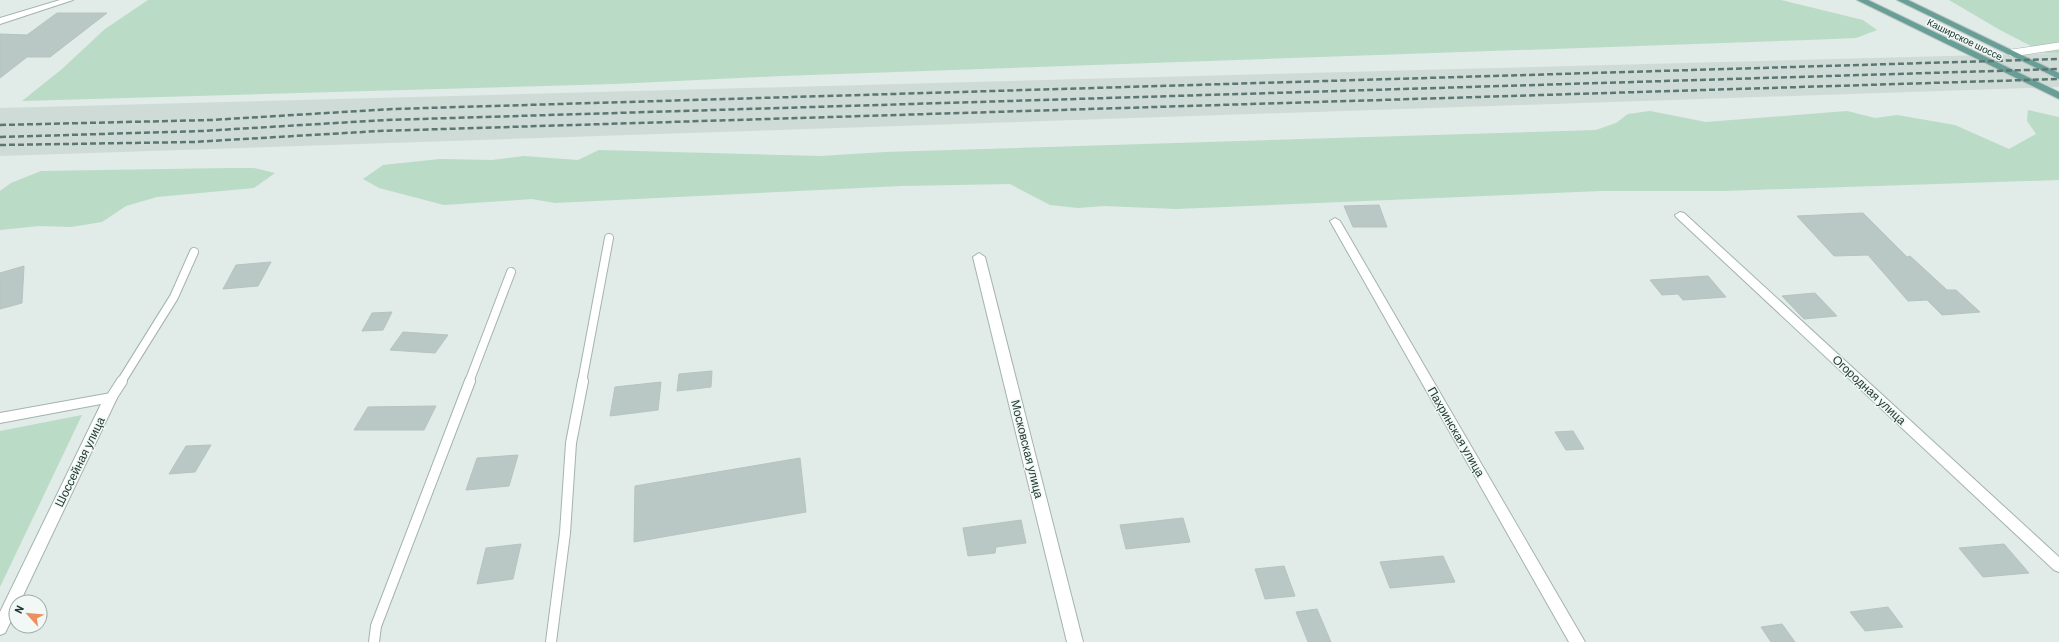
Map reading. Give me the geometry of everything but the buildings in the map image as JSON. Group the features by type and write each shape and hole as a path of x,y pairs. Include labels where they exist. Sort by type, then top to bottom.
{"main road":[{"path":"1854,0 1873,6"},
{"name":"Каширское шоссе","path":"1861,0 2059,96"},
{"name":"Каширское шоссе","path":"1901,0 2059,76"},
{"path":"1921,0 1946,21"}],"street":[{"path":"0,21 69,0"},
{"name":"Огородная улица","path":"1680,215 2059,566"},
{"name":"Пахринская улица","path":"1335,221 1577,642"},
{"name":"Московская улица","path":"979,257 1075,642"},
{"name":"Шоссейная улица","path":"0,418 111,398"},
{"name":"Шоссейная улица","path":"0,628 111,398"}],"lane":[{"path":"2012,53 2059,46"},
{"path":"551,642 564,533 571,443 610,238"},
{"path":"111,398 174,297 194,252"},
{"path":"374,642 376,626 511,272"}],"shaded area":[{"path":"2059,53 2059,87 0,156 0,108"}],"green space":[{"path":"148,0 1781,0 1863,20 1877,30 1856,38 1807,40 781,76 615,84 22,101 62,69 105,29"},
{"path":"1949,0 2059,0 2059,53 2045,53 2000,30"},
{"path":"2028,110 2059,117 2059,180 1722,191 1601,191 1176,209 1104,206 1078,208 1050,205 1010,184 901,186 555,203 532,199 444,205 379,188 363,179 383,165 440,159 492,160 524,156 578,160 599,150 820,156 885,152 1596,130 1616,123 1628,114 1650,111 1706,122 1847,111 1875,118 1897,115 1955,125 2009,149 2036,134 2027,121"},
{"path":"254,168 275,173 254,188 157,197 126,206 102,222 71,227 39,226 0,230 0,191 11,183 41,171"},
{"path":"82,415 0,587 0,431"}],"railway":[{"path":"0,125 211,120 393,109 2059,59"},
{"path":"0,137 202,131 386,120 2059,69"},
{"path":"0,145 193,142 379,131 2059,79"}]}
